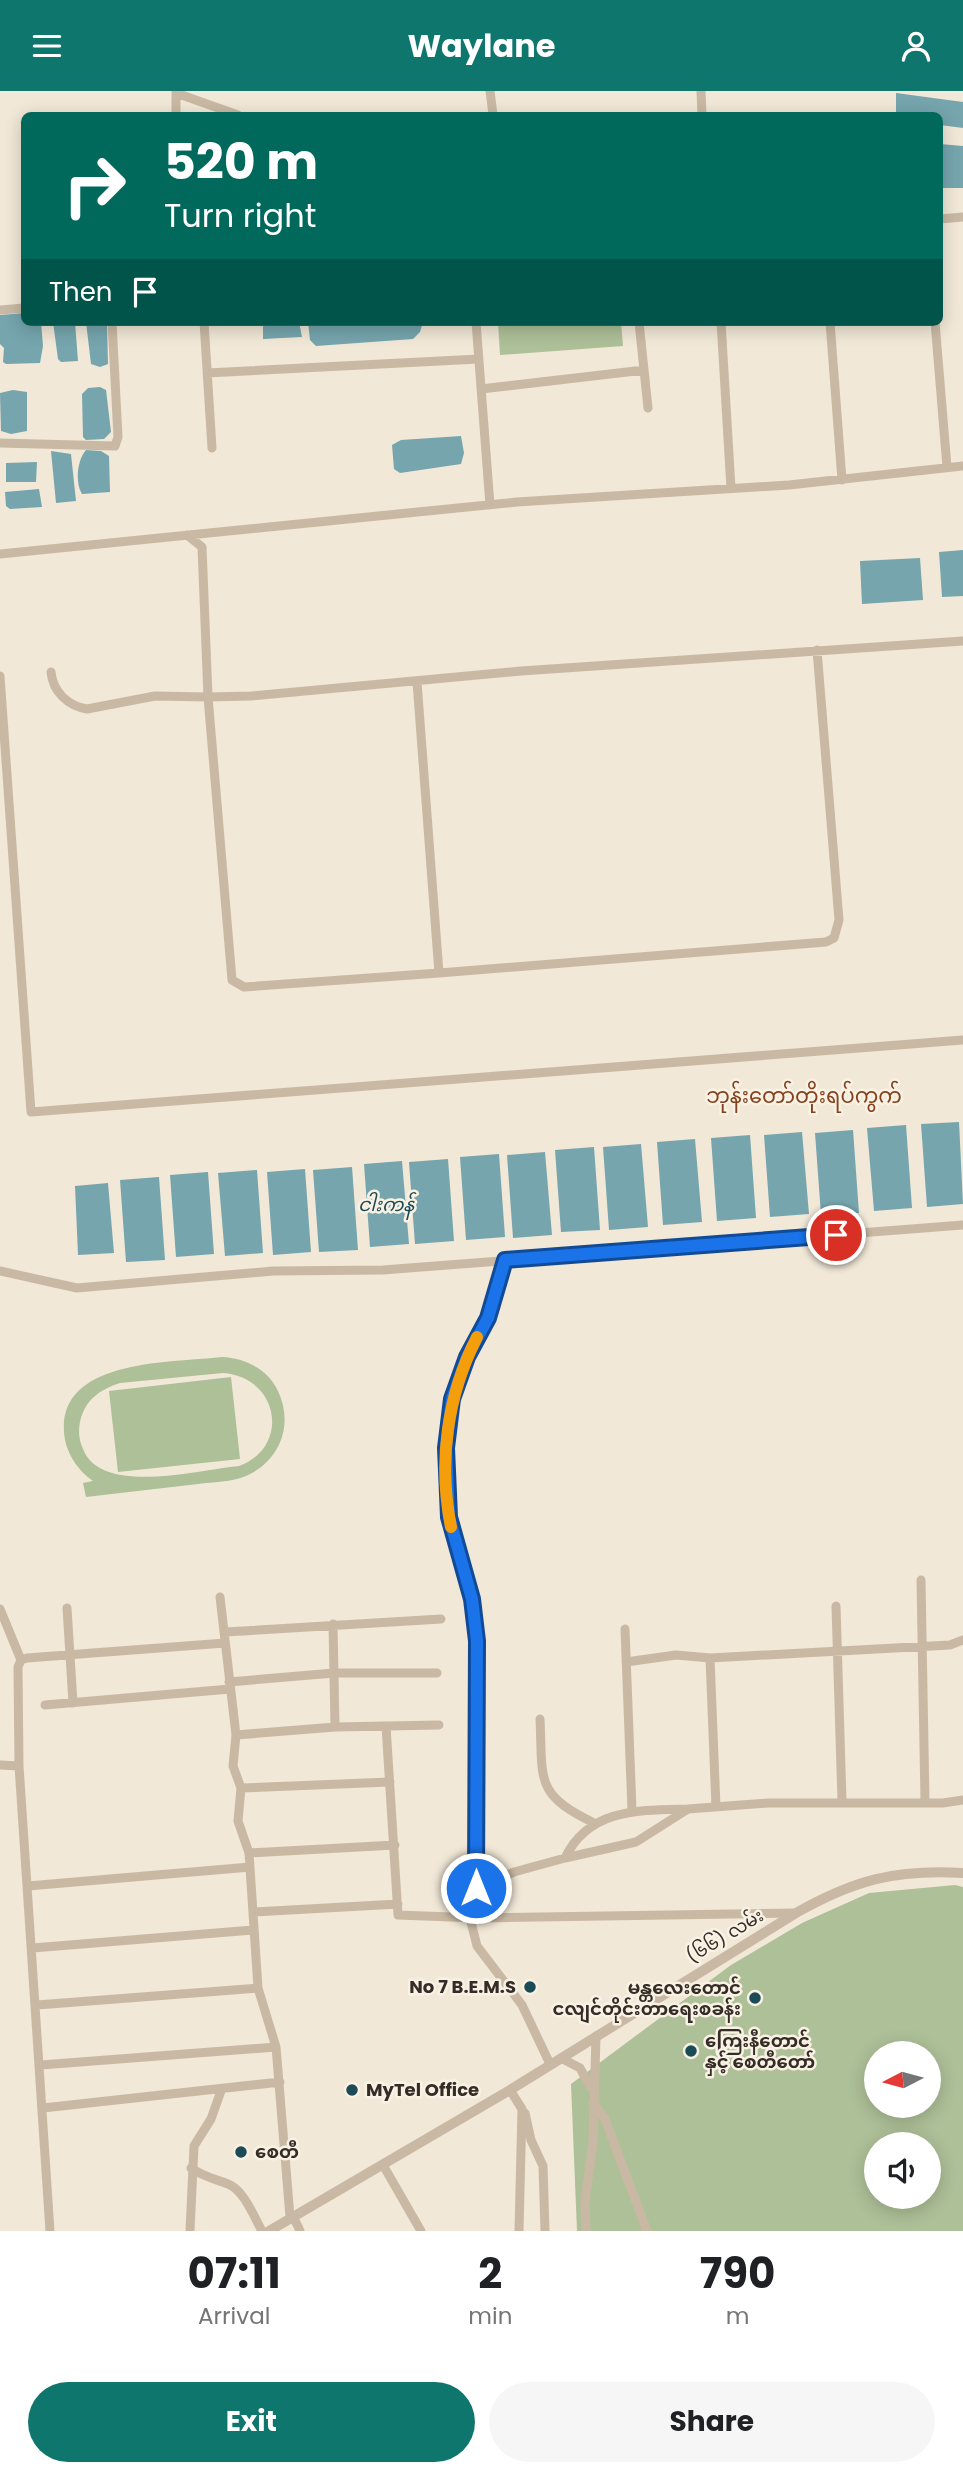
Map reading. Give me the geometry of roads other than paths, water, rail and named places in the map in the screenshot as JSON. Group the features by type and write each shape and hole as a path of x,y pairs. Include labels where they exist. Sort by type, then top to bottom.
{"street":[{"path":"490,91 493,112"},
{"path":"701,91 702,112"},
{"path":"176,112 176,92 230,112"},
{"path":"943,219 963,217"},
{"path":"0,310 21,308"},
{"path":"0,443 115,446 118,437 113,326"},
{"path":"204,326 212,449"},
{"path":"476,326 490,505"},
{"path":"639,326 648,408"},
{"path":"721,326 731,488"},
{"path":"830,326 842,480"},
{"path":"935,326 947,467"},
{"path":"207,373 479,359"},
{"path":"481,389 644,370"},
{"path":"0,554 490,505 842,480 963,466"},
{"path":"187,535 202,547 208,697 232,980 244,987 826,942 834,938 839,921 817,650"},
{"path":"51,672 54,687 60,695 76,707 87,709 155,696 208,697 963,641"},
{"path":"0,676 31,1112 963,1040"},
{"path":"417,682 439,973"},
{"path":"0,1271 77,1288 273,1271 383,1270 963,1225"},
{"path":"505,1260 488,1318 467,1357 452,1399 446,1448 449,1517 472,1599 476,1630 476,1888 473,1918 477,1946 522,2005 556,2061 580,2068 592,2090"},
{"path":"921,1580 919,1608 923,1647 925,1801"},
{"path":"220,1597 236,1735 233,1766 241,1788 238,1821 249,1853 258,1988 276,2047 292,2216 300,2231"},
{"path":"836,1606 842,1801"},
{"path":"67,1608 73,1703"},
{"path":"0,1609 21,1660 17,1672 19,1766 50,2231"},
{"path":"225,1632 442,1619"},
{"path":"333,1624 335,1727"},
{"path":"625,1629 632,1810"},
{"path":"626,1663 660,1656 710,1658 838,1653 923,1647 963,1640"},
{"path":"21,1660 225,1643"},
{"path":"710,1658 716,1807"},
{"path":"45,1705 334,1673 437,1673"},
{"path":"540,1719 542,1778 552,1798 594,1823"},
{"path":"236,1735 335,1727 439,1725"},
{"path":"386,1726 398,1915 473,1918 796,1913"},
{"path":"0,1765 19,1766"},
{"path":"241,1788 390,1782"},
{"path":"565,1858 572,1843 594,1823 632,1810 842,1801 943,1803 963,1800"},
{"path":"476,1888 514,1872 636,1842 688,1809"},
{"path":"249,1853 395,1845"},
{"path":"28,1886 250,1867"},
{"name":"(၆၆) လမ်း","path":"269,2231 510,2090 796,1913 838,1890 885,1876 925,1871 963,1873"},
{"path":"253,1912 398,1903"},
{"path":"33,1948 253,1930"},
{"path":"37,2005 258,1988"},
{"path":"586,2231 585,2201 593,2142 592,2090 596,2036"},
{"path":"41,2065 276,2047"},
{"path":"43,2108 221,2091 280,2082"},
{"path":"510,2090 522,2109 543,2166 545,2231"},
{"path":"190,2231 194,2146 211,2119 221,2091"},
{"path":"593,2103 605,2119 647,2231"},
{"path":"519,2231 522,2109"},
{"path":"383,2165 421,2231"},
{"path":"191,2168 209,2180 232,2186 249,2207 262,2231"}],"water":[{"path":"896,93 963,102 963,128 943,125 943,112 896,112"},
{"path":"943,144 963,146 963,188 943,188"},
{"path":"21,313 21,326 41,326 43,346 40,363 3,362 0,315"},
{"path":"54,326 75,326 78,361 61,362 58,359"},
{"path":"86,326 107,326 108,364 100,367 91,364"},
{"path":"263,326 300,326 302,337 263,339"},
{"path":"308,326 422,326 413,339 316,346 310,340"},
{"path":"100,387 106,390 111,432 104,439 86,440 83,437 82,394 88,388"},
{"path":"13,390 27,392 27,431 11,434 1,431 0,393"},
{"path":"461,436 464,453 461,464 400,473 394,469 392,445 401,440"},
{"path":"86,450 101,451 109,456 110,492 82,494 78,484 78,472"},
{"path":"51,451 71,454 76,501 56,503"},
{"path":"37,462 36,482 6,482 6,463"},
{"path":"39,489 42,507 10,509 6,506 5,492"},
{"path":"963,550 963,596 942,597 939,552"},
{"path":"920,558 923,600 862,604 860,561"},
{"path":"959,1122 963,1204 927,1207 921,1124"},
{"path":"906,1125 912,1208 874,1211 867,1128"},
{"path":"853,1130 859,1213 821,1215 815,1133"},
{"path":"802,1132 809,1214 770,1217 764,1135"},
{"path":"750,1135 756,1218 717,1221 711,1138"},
{"path":"695,1139 702,1222 663,1225 657,1142"},
{"path":"641,1144 648,1227 609,1230 603,1147"},
{"path":"594,1147 600,1230 561,1232 555,1150"},
{"path":"545,1152 552,1235 513,1238 507,1155"},
{"name":"ငါးကန်","path":"499,1154 505,1237 466,1240 460,1157"},
{"name":"ငါးကန်","path":"448,1159 454,1241 415,1244 409,1162"},
{"name":"ငါးကန်","path":"402,1161 409,1244 370,1247 364,1164"},
{"name":"ငါးကန်","path":"352,1167 358,1250 319,1252 313,1170"},
{"name":"ငါးကန်","path":"305,1169 311,1252 273,1255 267,1172"},
{"path":"257,1170 263,1253 225,1256 218,1173"},
{"path":"208,1172 214,1254 176,1257 170,1175"},
{"path":"159,1177 165,1260 126,1262 120,1180"},
{"path":"108,1183 114,1253 78,1255 75,1186"}],"place":[{"name":"No 7 B.E.M.S","path":"530,1987"},
{"name":"မန္တလေးတောင် ငလျင်တိုင်းတာရေးစခန်း","path":"755,1998"},
{"name":"ကြေးနီတောင် နှင့် စေတီတော်","path":"691,2051"},
{"name":"MyTel Office","path":"352,2090"},
{"name":"စေတီ","path":"241,2152"}],"district":[{"name":"ဘုန်းတော်တိုးရပ်ကွက်","path":"804,1096"}]}
